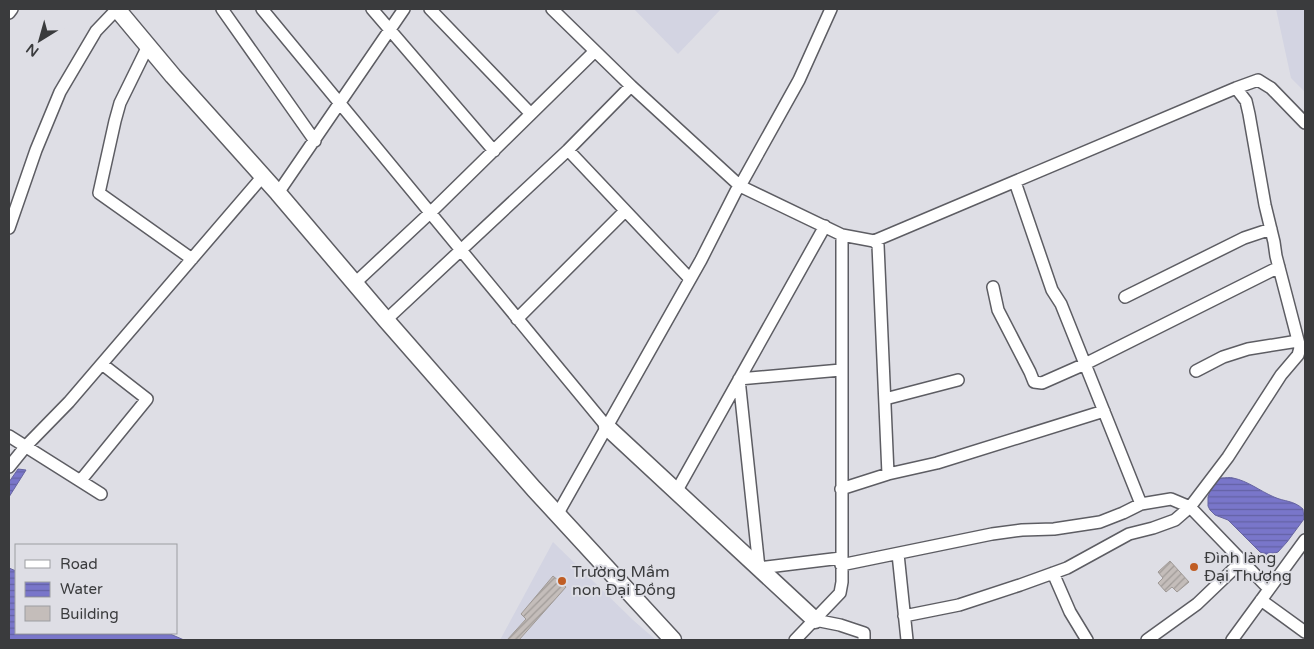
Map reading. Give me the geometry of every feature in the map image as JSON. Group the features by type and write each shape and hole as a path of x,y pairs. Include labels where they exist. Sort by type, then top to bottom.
{"main road":[{"path":"117,9 173,76 278,193 386,320 557,515 673,640"},
{"path":"607,427 815,620"}],"street":[{"path":"9,13 12,9"},
{"path":"9,228 36,150 60,92 96,31 117,9"},
{"path":"222,9 315,141"},
{"path":"262,9 607,427"},
{"path":"372,9 494,151"},
{"path":"278,193 404,9"},
{"path":"430,9 531,114"},
{"path":"552,9 631,86 740,186 842,235 874,241 1258,80 1271,88 1305,123"},
{"path":"557,515 799,80 831,9"},
{"path":"148,46 120,103 99,193 192,259"},
{"path":"355,283 430,213 595,51"},
{"path":"386,320 568,150 631,86"},
{"path":"904,616 959,605 1020,585 1067,568 1129,534 1175,520 1190,507 1228,457 1281,375 1302,356 1265,205 1248,107 1246,101 1236,88"},
{"path":"568,150 690,279"},
{"path":"11,464 69,402 263,176"},
{"path":"1015,182 1052,290 1061,304 1141,504"},
{"path":"517,318 625,211"},
{"path":"676,492 825,226"},
{"path":"1125,297 1244,238 1271,229"},
{"path":"795,640 840,593 842,582 842,235"},
{"path":"874,241 878,245 888,474"},
{"path":"993,287 998,310 1034,382 1042,383 1085,364 1279,267"},
{"path":"1196,371 1223,357 1248,349 1298,341"},
{"path":"81,480 147,399 102,364"},
{"path":"739,380 842,370"},
{"path":"739,380 759,568 841,562 898,554 992,534 1022,530 1054,529 1100,522 1141,504 1171,499 1190,507 1269,590"},
{"path":"885,399 958,380"},
{"path":"841,490 888,474 937,463 1104,411"},
{"path":"9,436 101,494"},
{"path":"1232,640 1305,540"},
{"path":"898,554 907,640"},
{"path":"1147,640 1196,604 1242,561"},
{"path":"1053,573 1070,612 1087,640"},
{"path":"1262,600 1305,632"},
{"path":"815,620 840,625 864,633 864,640"}],"shaded area":[{"path":"634,9 721,9 678,54"},
{"path":"1276,9 1305,9 1305,92 1291,78"},
{"name":"Trường Mầm non Đại Đồng","path":"553,542 633,620 656,640 500,640"}],"water":[{"path":"18,469 26,470 9,497 9,482"},
{"path":"1221,478 1244,481 1274,497 1296,504 1303,509 1304,519 1278,552 1269,555 1260,552 1228,520 1215,515 1210,510 1208,497 1212,486"},
{"path":"9,568 15,571 15,634 170,634 184,640 9,640"}],"building":[{"path":"1170,561 1189,582 1177,592 1172,587 1166,592 1158,583 1163,578 1158,572"},
{"path":"553,576 566,587 519,640 507,640 526,619 521,614"}],"place":[{"name":"Đình làng Đại Thượng","path":"1194,567"},
{"name":"Trường Mầm non Đại Đồng","path":"562,581"}]}
